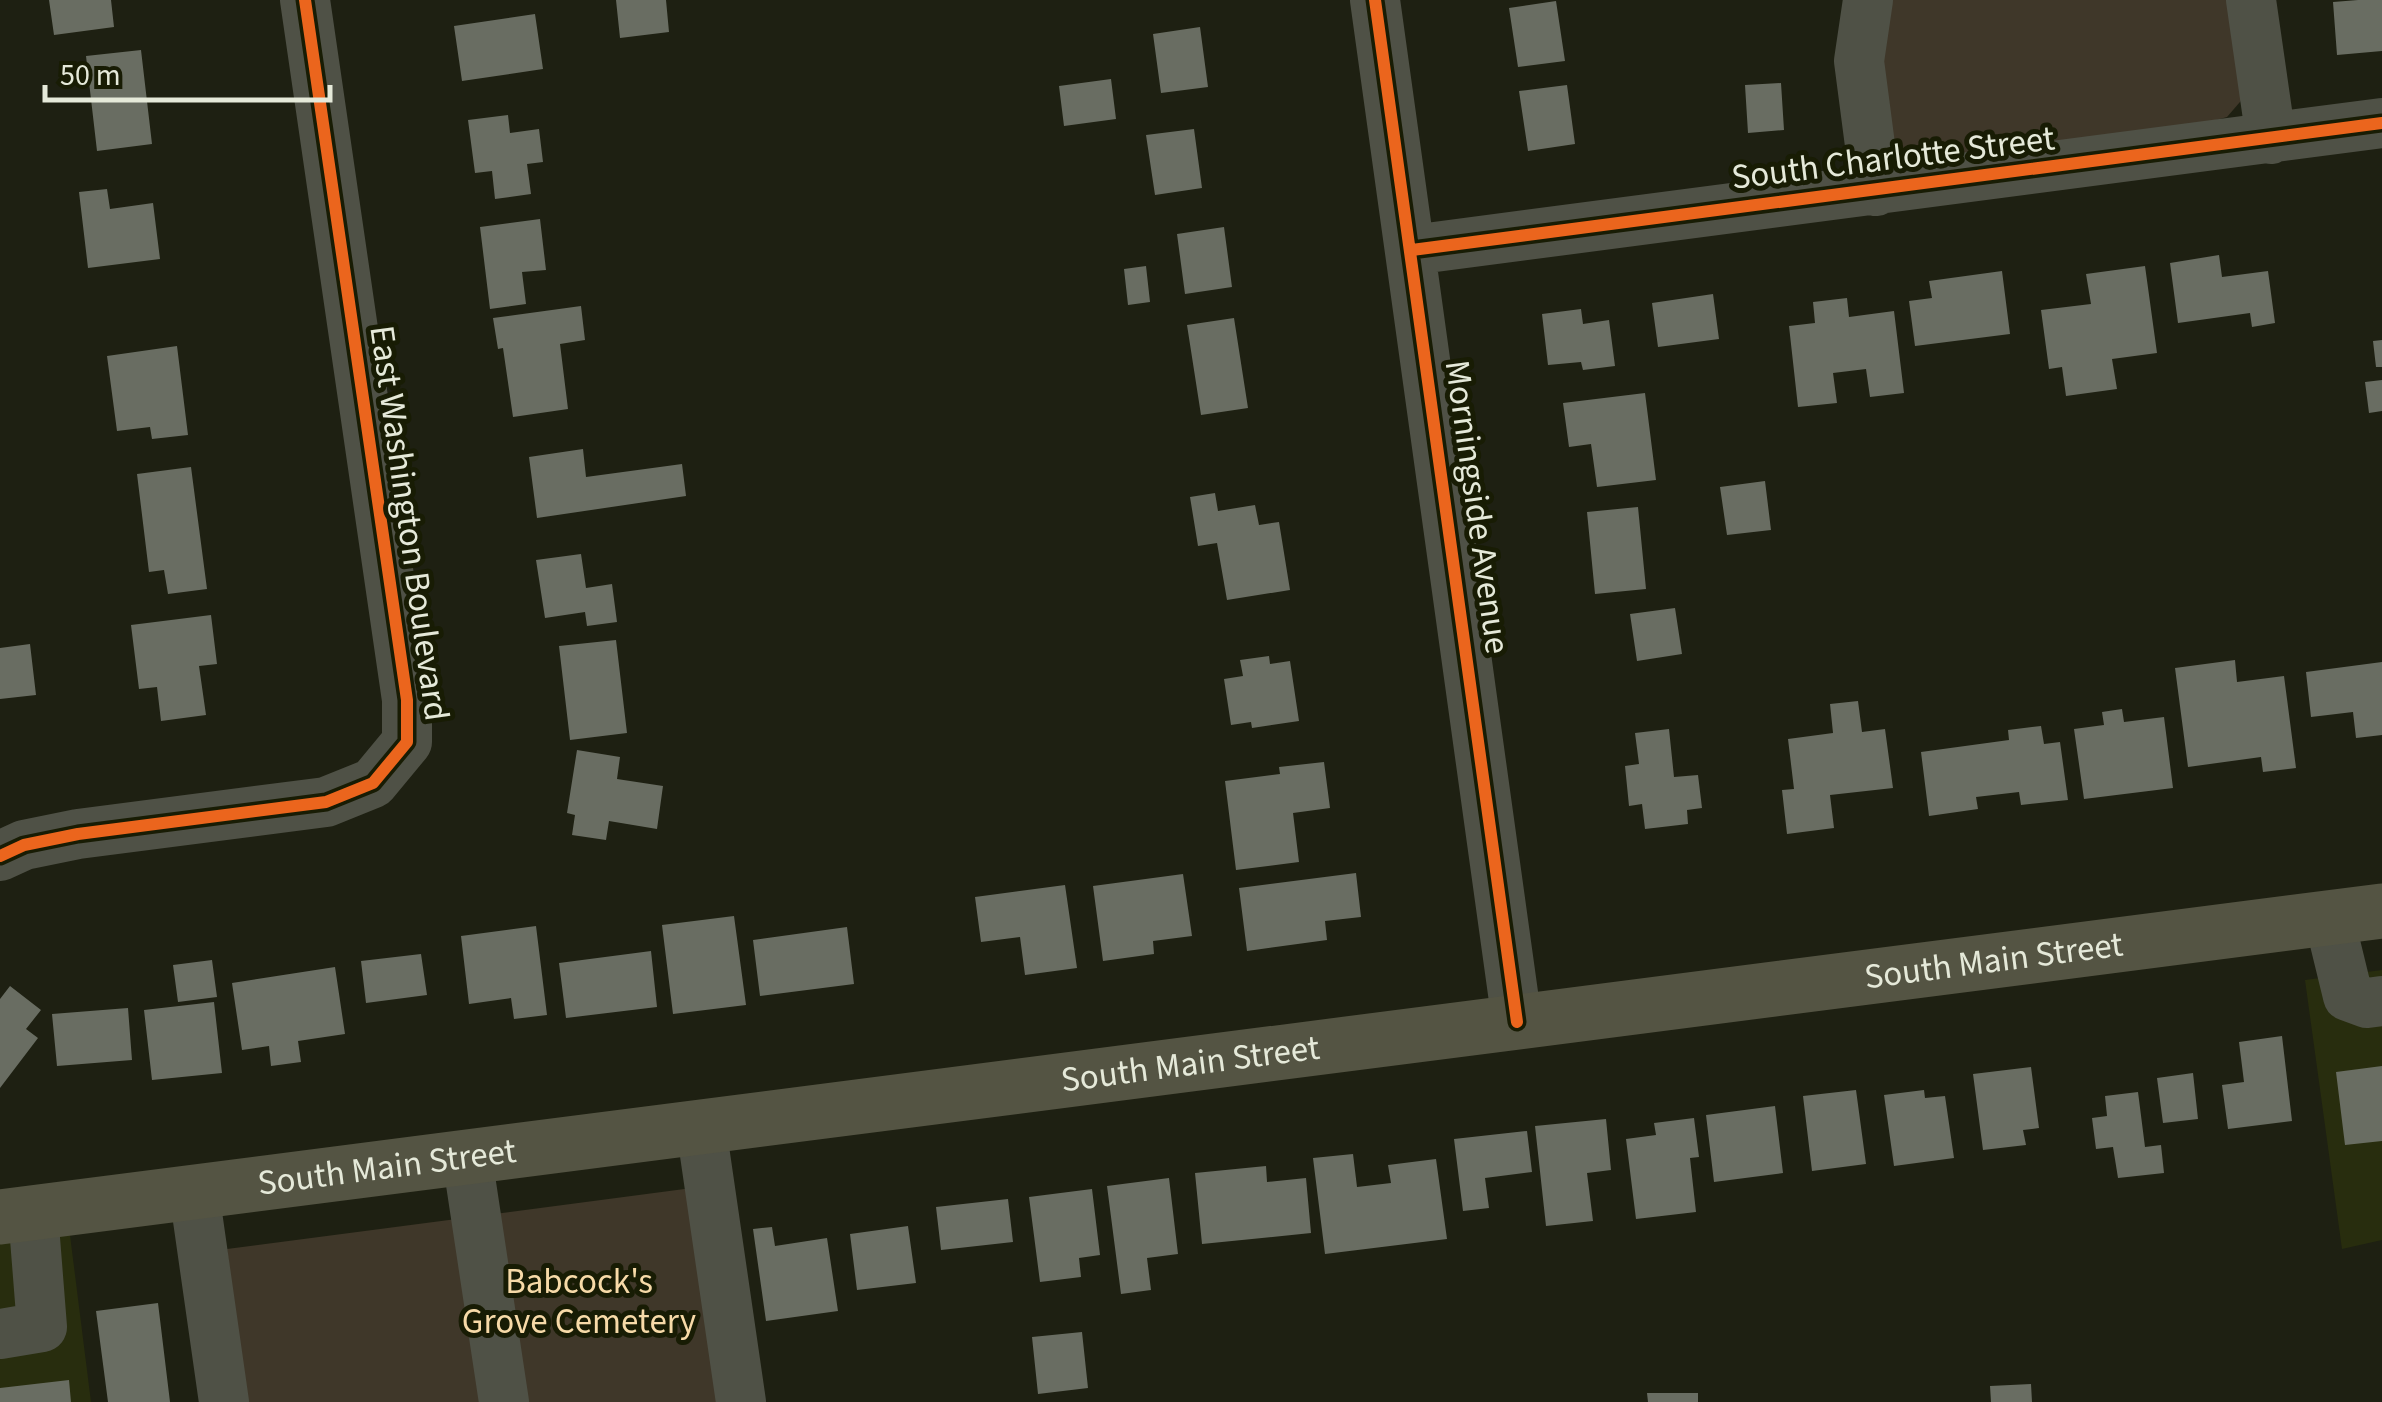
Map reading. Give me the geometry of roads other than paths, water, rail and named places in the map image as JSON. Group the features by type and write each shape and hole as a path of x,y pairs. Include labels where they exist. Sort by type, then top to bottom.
{"main road":[{"name":"South Main Street","path":"17,1215 2356,915"}],"street":[{"name":"East Washington Boulevard","path":"0,856 24,845 78,834 326,802 373,782 407,742 407,700 305,0"},
{"name":"Morningside Avenue","path":"1376,0 1517,1022"},
{"path":"1868,0 1859,61 1876,191"},
{"path":"2251,0 2271,139"},
{"name":"South Charlotte Street","path":"1412,250 2382,123"},
{"path":"2356,915 2348,996 2367,1003 2382,1001"},
{"path":"700,1127 741,1402"},
{"path":"468,1157 504,1402"},
{"path":"194,1192 224,1402"},
{"path":"0,1334 42,1327 17,1215"}],"park label":[{"name":"Babcock's Grove Cemetery","path":"579,1302"}]}
